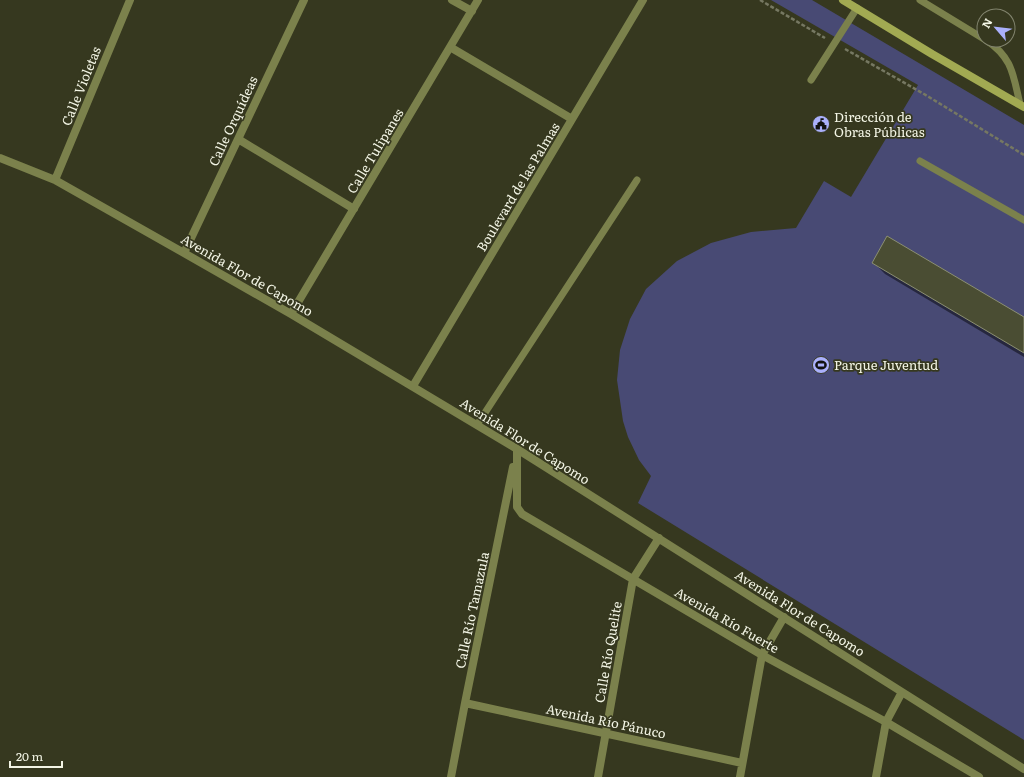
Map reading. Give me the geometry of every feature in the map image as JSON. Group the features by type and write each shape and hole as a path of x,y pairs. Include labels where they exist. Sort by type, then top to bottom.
{"main road":[{"path":"843,0 1022,106"}],"street":[{"name":"Calle Violetas","path":"55,180 130,0"},
{"name":"Calle Orquídeas","path":"184,253 304,0"},
{"path":"452,0 472,11"},
{"name":"Calle Tulipanes","path":"291,314 478,0"},
{"name":"Boulevard de las Palmas","path":"413,386 643,0"},
{"path":"450,47 572,120"},
{"path":"238,139 354,209"},
{"name":"Avenida Flor de Capomo","path":"0,158 55,180 291,314 477,424 1024,769"},
{"name":"Avenida Río Fuerte","path":"517,448 517,506 522,514 762,655 886,722 979,777"},
{"name":"Calle Río Tamazula","path":"451,777 517,448"},
{"name":"Calle Río Quelite","path":"598,777 633,579 659,538"},
{"path":"740,777 762,655 784,617"},
{"path":"876,777 886,722 902,692"},
{"name":"Avenida Río Pánuco","path":"465,703 742,763"}],"lane":[{"path":"920,0 976,34"},
{"path":"811,80 857,8"},
{"path":"996,48 1006,57 1010,65 1022,106"},
{"path":"920,161 1024,220"},
{"path":"477,424 637,180"}],"path":[{"path":"760,0 924,94 1024,156"}],"shaded area":[{"name":"Parque Juventud","path":"771,0 812,0 1024,125 1024,740 638,503 651,476 639,460 628,437 623,421 617,380 620,350 630,319 646,289 677,261 711,243 751,232 796,228 824,181 851,197 918,85"}],"building":[{"path":"887,236 1024,317 1024,353 872,263"}],"place":[{"name":"Dirección de Obras Públicas","path":"821,124"},
{"name":"Parque Juventud","path":"821,365"}]}
